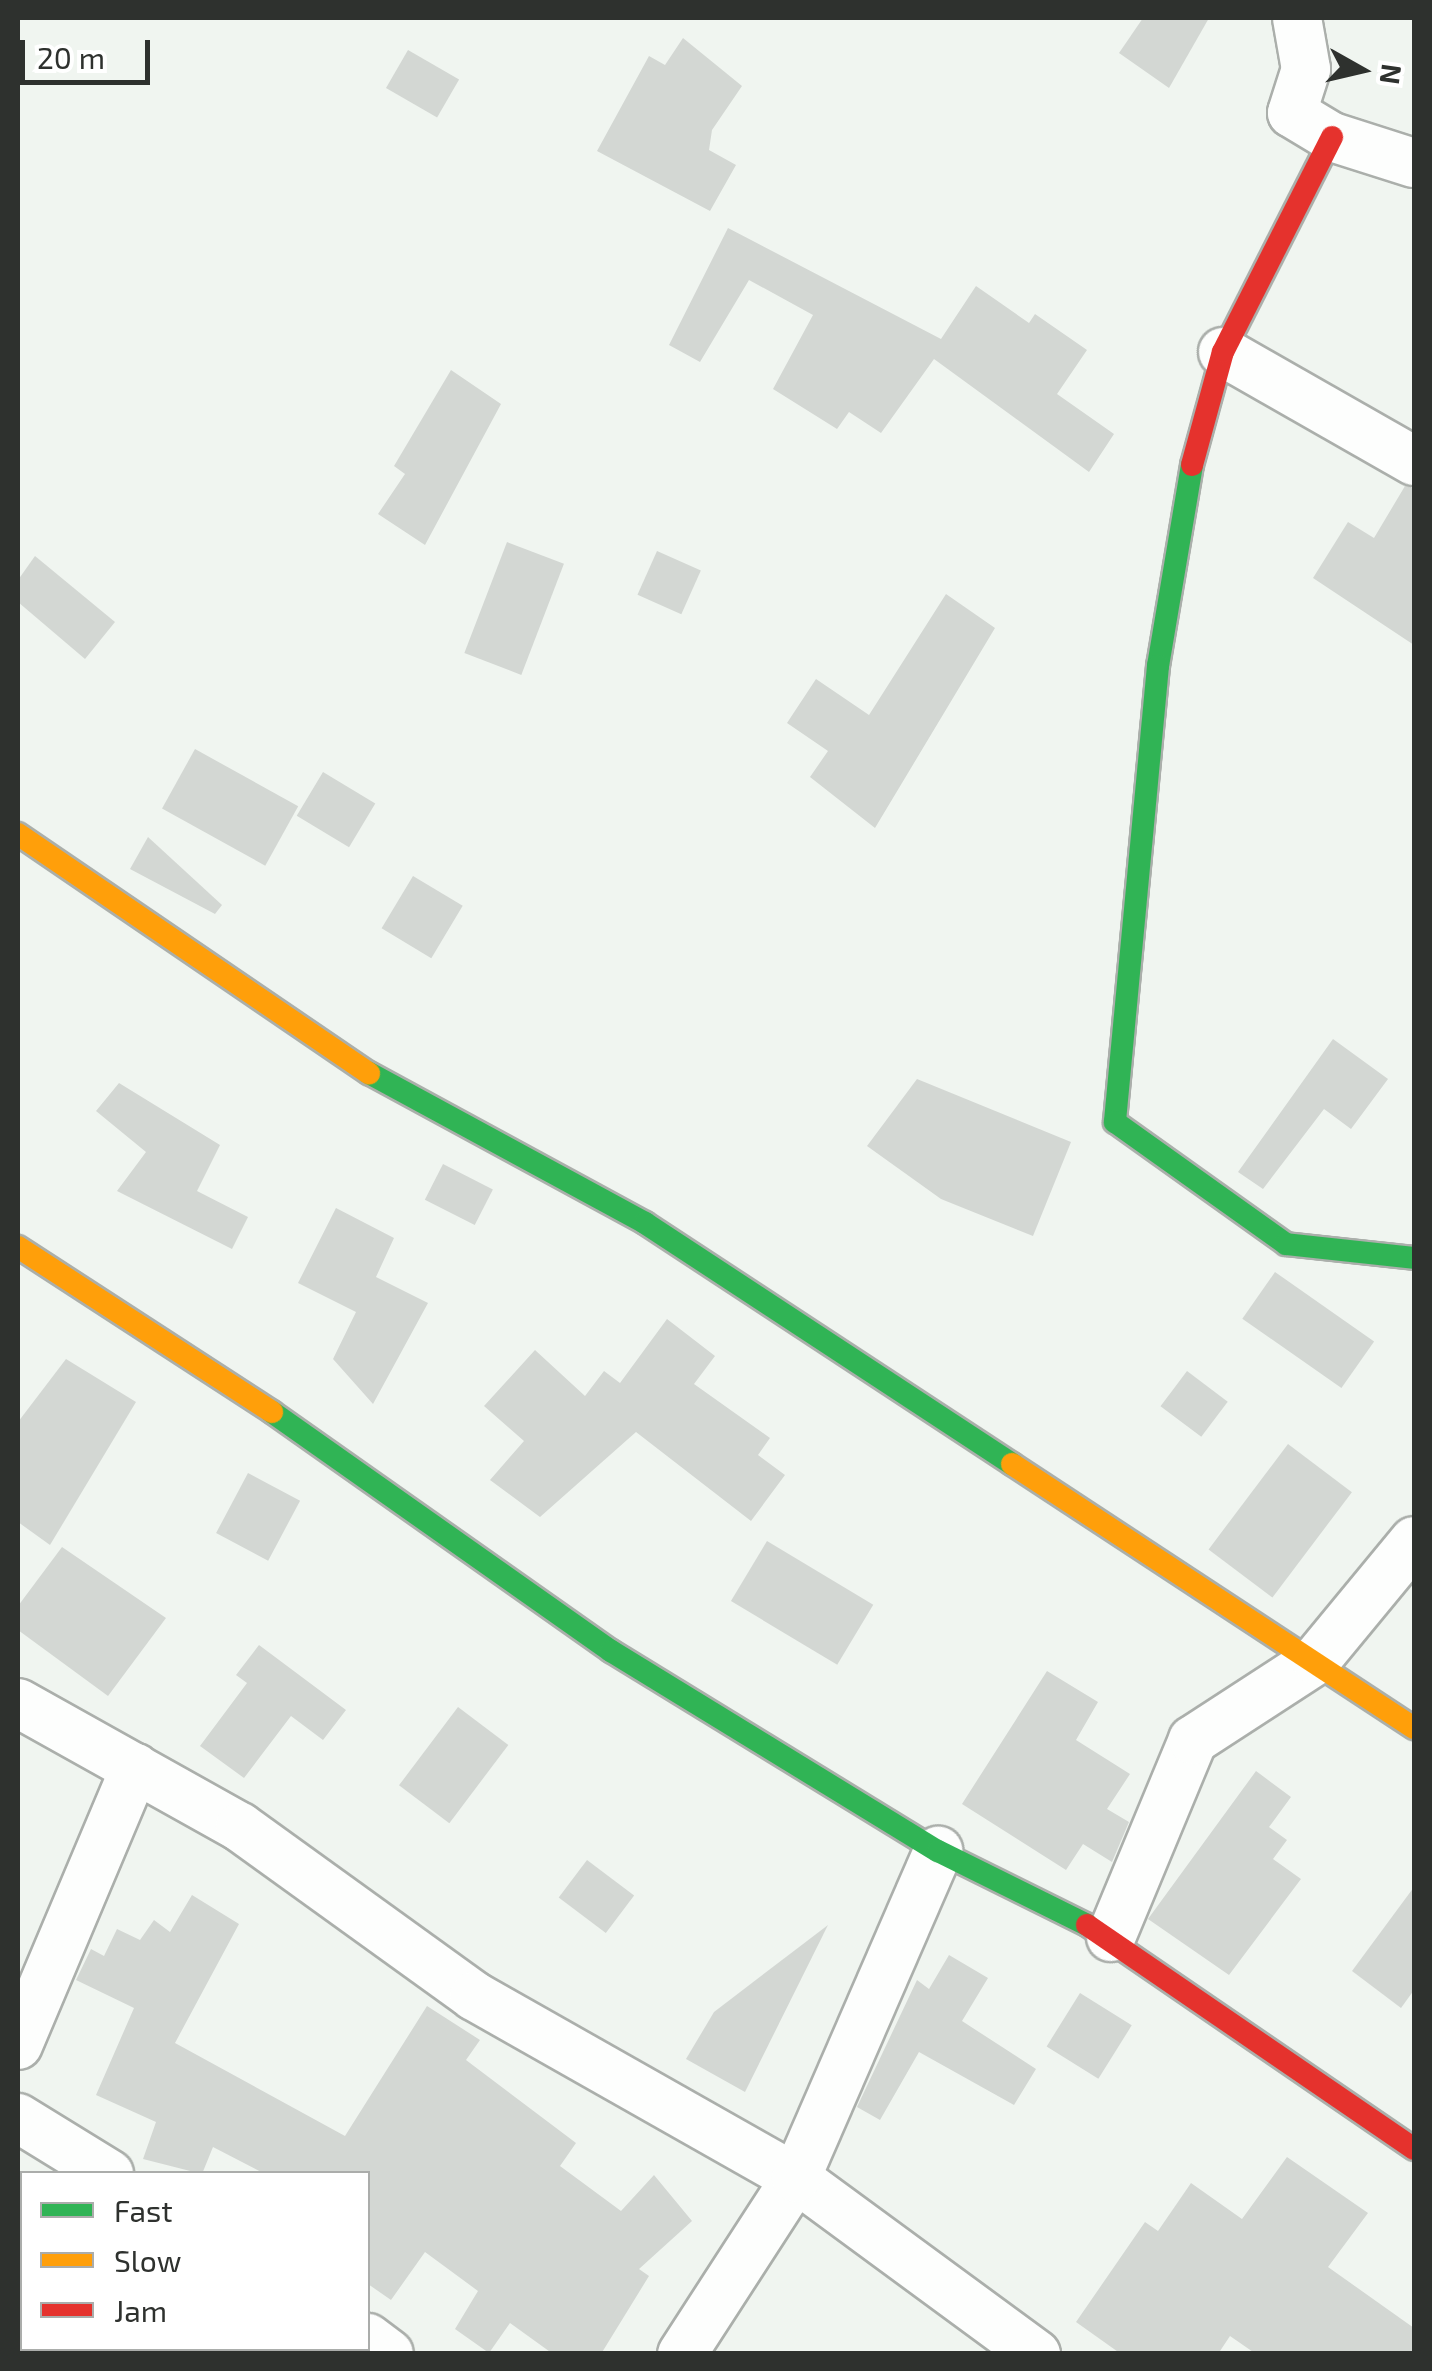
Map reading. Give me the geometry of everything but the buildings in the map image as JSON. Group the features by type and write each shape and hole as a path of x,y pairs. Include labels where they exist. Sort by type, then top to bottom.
{"street":[{"path":"1297,18 1306,69 1292,113 1332,138 1414,163"},
{"path":"1332,138 1224,352 1199,422 1158,666 1115,1122 1286,1244 1414,1258"},
{"path":"1224,352 1414,460"},
{"path":"18,834 369,1074 645,1223 1316,1660 1414,1728"},
{"path":"18,1247 373,1477 612,1651 938,1850 1111,1937 1414,2148"},
{"path":"1111,1937 1193,1740 1316,1660 1414,1542"},
{"path":"18,1703 240,1826 474,1996 796,2178 1036,2354"},
{"path":"18,2045 135,1768"},
{"path":"682,2354 796,2178 938,1850"},
{"path":"18,2118 105,2171"}],"traffic: fast":[{"path":"1192,465 1158,666 1115,1122 1286,1244 1414,1258"},
{"path":"369,1073 645,1223 1012,1464"},
{"path":"272,1412 611,1651 938,1851 1087,1925"}],"traffic: slow":[{"path":"18,834 369,1073"},
{"path":"18,1247 272,1412"},
{"path":"1012,1464 1414,1728"}],"traffic: jam":[{"path":"1192,465 1223,352 1332,137"},
{"path":"1087,1925 1414,2149"}]}
